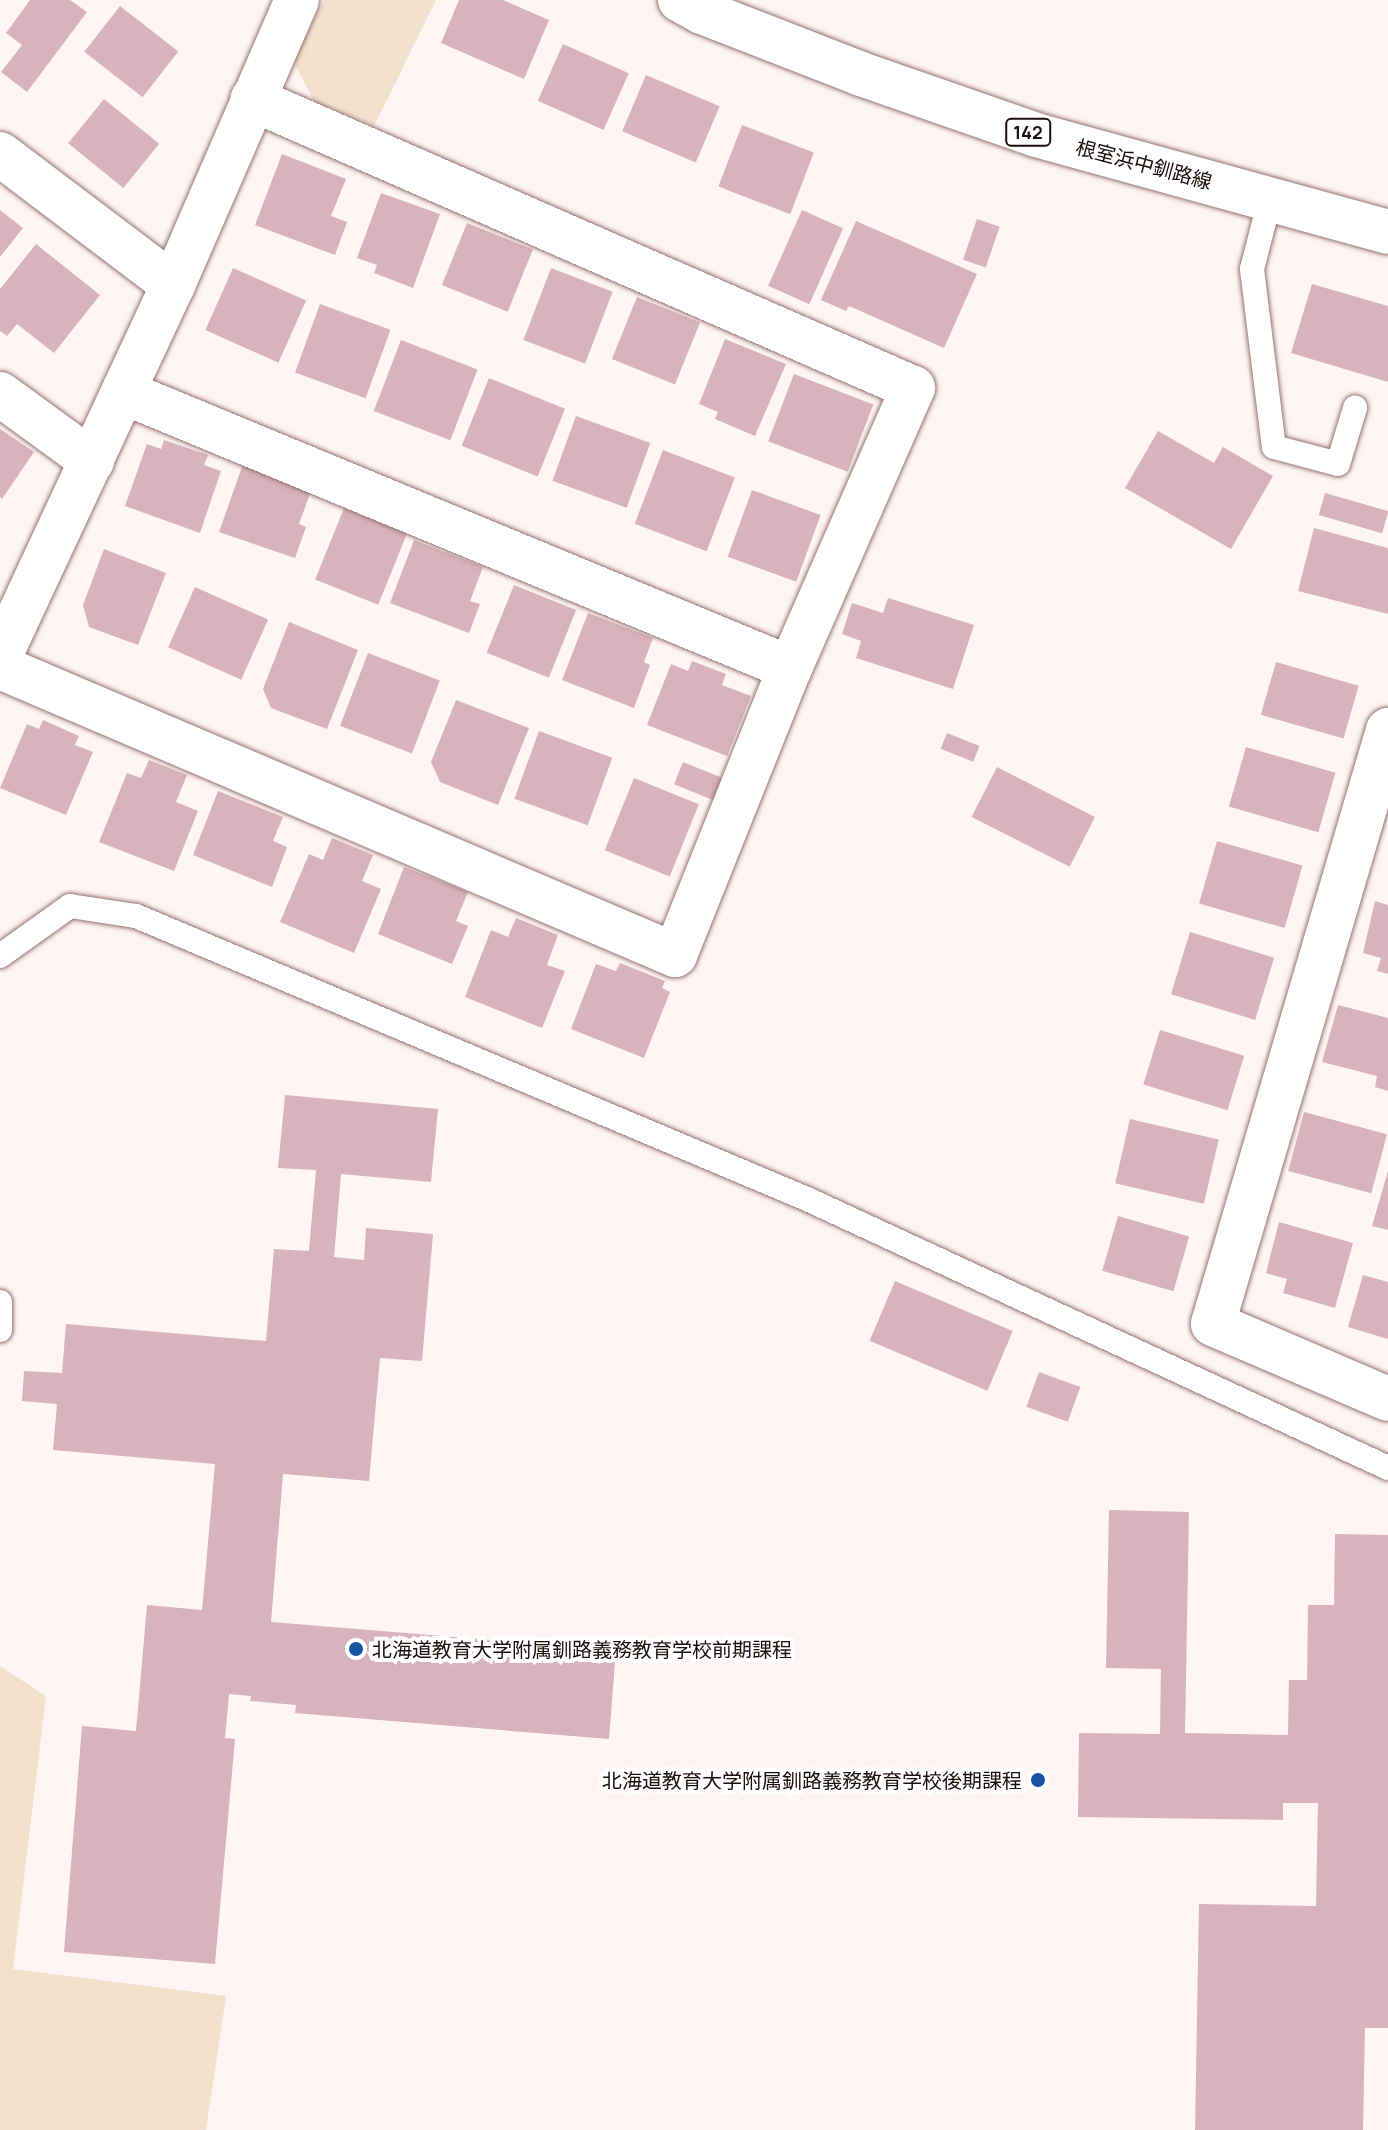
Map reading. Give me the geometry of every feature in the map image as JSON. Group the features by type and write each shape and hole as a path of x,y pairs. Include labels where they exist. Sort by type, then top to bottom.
{"street":[{"path":"0,656 173,285 297,0"},
{"name":"根室浜中釧路線","path":"696,4 1036,135 1388,232"},
{"path":"0,667 675,955 790,668 913,388 252,99"},
{"path":"0,154 173,285"},
{"path":"123,392 790,668"},
{"path":"0,394 92,461"},
{"path":"1388,730 1213,1324 1388,1399"}],"lane":[{"path":"1270,199 1252,269 1274,447 1338,464 1355,408"},
{"path":"0,956 70,906 136,916 807,1199 1388,1468"},
{"path":"0,1302 0,1330"}],"shaded area":[{"path":"324,0 436,0 374,126 314,101 293,60"},
{"path":"0,1666 46,1696 13,1969 226,1996 206,2130 0,2130"}],"building":[{"path":"30,0 70,0 87,12 27,92 1,72 22,45 6,33"},
{"path":"459,0 503,0 549,20 524,79 441,43"},
{"path":"120,6 178,52 143,97 84,52"},
{"path":"563,44 629,73 604,130 538,101"},
{"path":"646,75 720,106 696,162 622,131"},
{"path":"104,99 159,144 123,188 68,143"},
{"path":"742,125 814,153 790,214 718,187"},
{"path":"282,154 346,179 331,216 347,222 335,255 255,225"},
{"path":"381,193 440,214 413,288 374,273 377,265 357,258"},
{"path":"0,210 23,228 0,257"},
{"path":"802,210 843,228 809,304 768,286"},
{"path":"977,219 1000,227 986,267 963,260"},
{"path":"856,221 977,274 944,348 849,306 846,311 821,300"},
{"path":"467,223 533,250 508,312 442,285"},
{"path":"36,244 100,295 54,353 17,324 7,336 0,331 0,289"},
{"path":"233,268 306,301 278,363 205,330"},
{"path":"551,268 613,292 585,364 523,340"},
{"path":"1312,284 1388,306 1388,382 1291,353"},
{"path":"637,297 700,322 675,385 612,359"},
{"path":"320,304 390,330 366,398 295,373"},
{"path":"725,339 786,364 755,436 715,419 718,412 699,404"},
{"path":"401,340 478,369 450,440 374,411"},
{"path":"794,374 873,404 848,472 768,441"},
{"path":"489,378 565,409 538,476 462,446"},
{"path":"576,416 650,443 627,508 552,481"},
{"path":"0,429 34,452 2,499 0,497"},
{"path":"1158,431 1214,463 1223,447 1273,476 1231,549 1125,488"},
{"path":"164,440 208,455 204,465 221,471 200,533 125,506 147,444 161,449"},
{"path":"663,450 735,478 707,551 635,524"},
{"path":"243,464 312,488 299,524 306,527 295,558 219,532"},
{"path":"752,490 821,515 796,582 728,557"},
{"path":"1325,493 1388,511 1382,533 1319,515"},
{"path":"344,508 407,533 378,605 315,579"},
{"path":"1314,528 1388,548 1388,614 1298,591"},
{"path":"414,540 483,567 470,601 480,604 469,633 390,603"},
{"path":"104,549 166,573 138,645 89,627 83,605"},
{"path":"514,585 576,610 549,678 487,653"},
{"path":"195,587 268,620 241,680 168,647"},
{"path":"888,598 974,625 953,689 856,658 861,641 842,634 852,603 883,613"},
{"path":"588,613 653,638 644,662 650,665 634,708 562,680"},
{"path":"289,622 358,650 327,729 271,708 263,689"},
{"path":"368,653 440,681 412,753 340,726"},
{"path":"692,661 726,674 722,685 751,696 727,756 647,725 671,664 688,671"},
{"path":"1276,662 1359,686 1344,739 1261,715"},
{"path":"456,700 529,728 498,805 440,782 431,762"},
{"path":"43,720 79,736 75,745 93,752 66,815 0,788 27,724 39,729"},
{"path":"539,731 612,758 588,825 514,799"},
{"path":"947,733 979,746 973,762 941,749"},
{"path":"1246,747 1335,773 1318,832 1229,807"},
{"path":"149,760 187,775 176,802 198,811 174,871 99,842 127,773 141,778"},
{"path":"683,762 722,778 713,800 674,784"},
{"path":"997,767 1095,817 1070,867 972,817"},
{"path":"634,778 699,804 670,877 605,850"},
{"path":"218,791 283,817 273,841 287,847 272,887 193,855"},
{"path":"332,838 373,855 362,881 381,889 354,953 280,922 309,854 323,860"},
{"path":"1217,841 1303,866 1285,928 1199,903"},
{"path":"404,867 468,892 456,921 468,926 452,964 378,934"},
{"path":"1375,901 1388,905 1388,974 1377,971 1381,958 1363,953"},
{"path":"516,918 558,935 547,965 565,971 542,1028 465,997 491,930 508,937"},
{"path":"1190,932 1274,958 1255,1020 1171,994"},
{"path":"620,963 665,981 662,988 670,992 644,1058 571,1029 596,964 616,971"},
{"path":"1338,1005 1388,1018 1388,1091 1375,1087 1377,1076 1322,1062"},
{"path":"1160,1030 1244,1056 1227,1110 1143,1085"},
{"path":"285,1095 438,1109 431,1182 341,1174 334,1257 364,1260 366,1228 433,1234 422,1361 380,1358 369,1481 283,1474 271,1622 616,1650 609,1739 295,1713 296,1705 250,1701 251,1696 229,1694 225,1738 235,1739 215,1964 64,1952 82,1726 136,1731 147,1605 202,1610 215,1464 53,1450 57,1404 22,1401 24,1371 62,1373 66,1324 266,1341 274,1249 309,1251 316,1170 278,1168"},
{"path":"1304,1112 1387,1134 1371,1193 1288,1171"},
{"path":"1130,1119 1219,1139 1204,1204 1115,1183"},
{"path":"1388,1171 1388,1230 1372,1226"},
{"path":"1118,1216 1189,1236 1173,1291 1102,1271"},
{"path":"1279,1222 1353,1243 1335,1308 1283,1293 1287,1279 1266,1273"},
{"path":"1363,1275 1388,1282 1388,1339 1348,1327"},
{"path":"895,1281 1013,1331 987,1391 870,1341"},
{"path":"1039,1372 1080,1387 1068,1422 1026,1407"},
{"path":"1109,1510 1189,1512 1185,1733 1288,1735 1289,1680 1307,1680 1308,1605 1334,1605 1335,1534 1388,1535 1388,2028 1365,2028 1363,2130 1195,2130 1199,1904 1316,1906 1318,1803 1283,1803 1283,1820 1078,1817 1079,1733 1160,1734 1161,1669 1106,1668"}],"place":[{"name":"北海道教育大学附属釧路義務教育学校前期課程","path":"356,1649"},
{"name":"北海道教育大学附属釧路義務教育学校後期課程","path":"1038,1780"}]}
